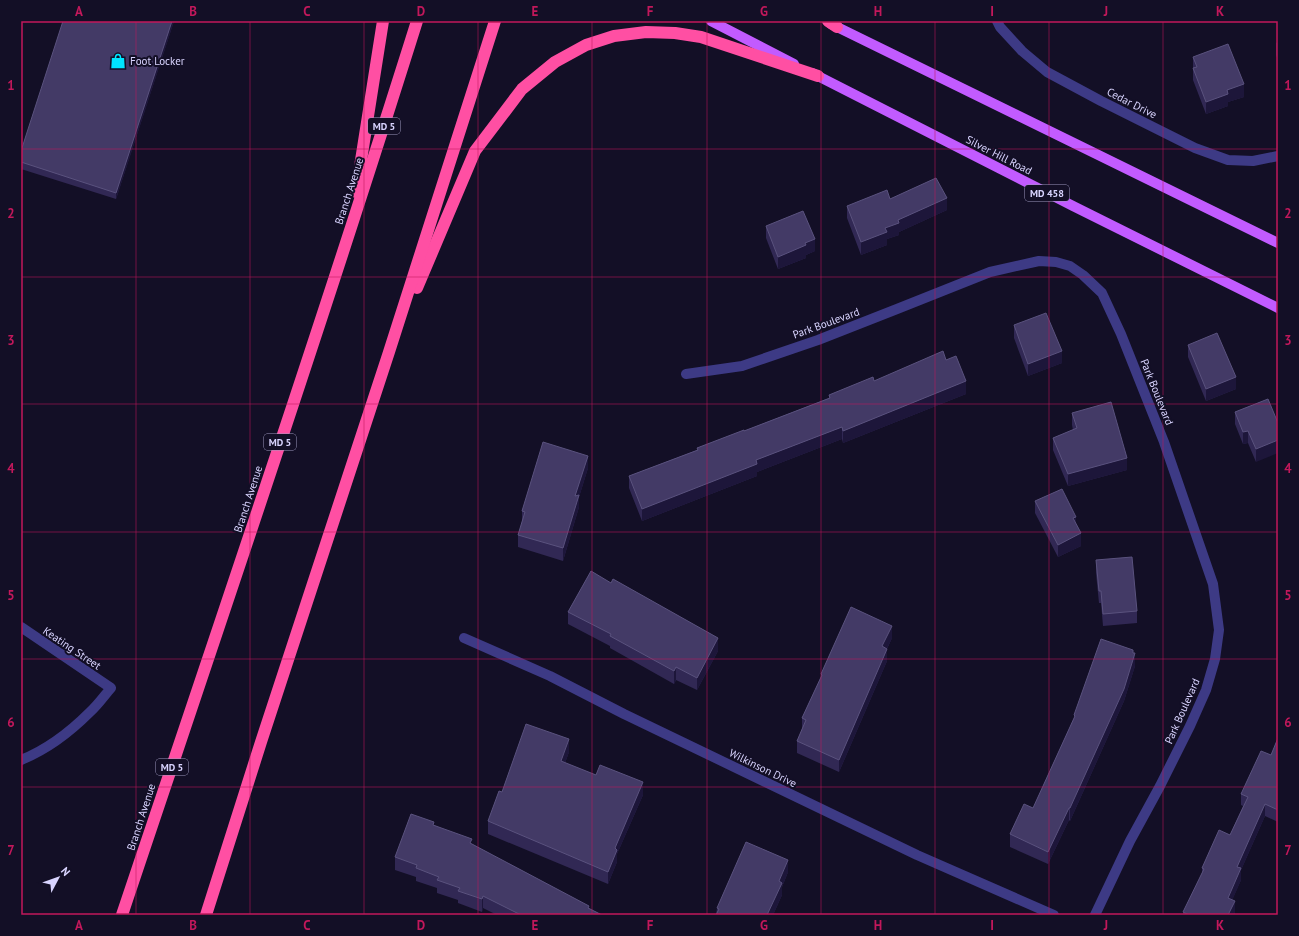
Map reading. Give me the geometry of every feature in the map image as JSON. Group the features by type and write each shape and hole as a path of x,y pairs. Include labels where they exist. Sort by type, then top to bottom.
{"highway":[{"path":"349,232 384,21"},
{"name":"Branch Avenue","path":"122,915 225,611 417,21"},
{"path":"206,915 263,735 390,352 495,21"},
{"path":"390,352 475,151 522,89 555,62 586,45 614,36 646,32 675,32 701,37 818,76"}],"main road":[{"name":"Silver Hill Road","path":"711,21 1073,206 1278,308"},
{"path":"830,23 1278,243"}],"street":[{"name":"Cedar Drive","path":"998,21 1000,27 1022,51 1047,72 1195,148 1228,160 1254,161 1278,156"},
{"name":"Park Boulevard","path":"686,374 742,366 818,340 990,272 1039,261 1056,262 1070,266 1083,275 1102,293 1121,334 1164,442 1213,584 1219,630 1215,659 1206,690 1190,726 1130,841 1095,915"},
{"name":"Keating Street","path":"21,627 110,688 91,712 69,730 44,748 21,760"},
{"name":"Wilkinson Drive","path":"464,638 550,676 624,714 917,855 1054,915"}],"building":[{"path":"63,21 172,21 116,193 21,162 21,151"},
{"path":"1228,44 1244,84 1227,90 1228,94 1206,102 1193,68 1197,67 1193,57"},
{"path":"936,178 947,198 898,220 899,223 885,228 887,232 861,242 847,206 887,190 890,199"},
{"path":"803,211 815,239 805,243 806,245 778,257 766,226"},
{"path":"1046,313 1062,351 1028,364 1014,325"},
{"path":"1217,333 1236,377 1206,389 1188,345"},
{"path":"943,351 946,360 956,356 966,381 843,431 842,427 756,460 757,464 642,509 629,476 698,450 697,448 830,398 829,395 873,377 874,381"},
{"path":"1268,399 1278,423 1278,440 1256,449 1248,431 1243,432 1235,412"},
{"path":"1111,402 1127,458 1068,474 1053,438 1077,428 1072,413"},
{"path":"543,442 588,456 575,496 579,495 563,548 518,535 525,512 522,511"},
{"path":"1062,489 1076,517 1073,518 1081,533 1058,545 1035,501"},
{"path":"1132,557 1137,611 1103,614 1096,560"},
{"path":"591,571 611,583 613,579 718,638 697,678 676,667 674,671 610,636 611,634 568,612"},
{"path":"851,607 892,626 882,646 887,649 839,760 797,741 806,720 802,718"},
{"path":"1101,639 1133,650 1133,653 1135,653 1124,689 1070,808 1048,852 1010,834 1024,804 1033,808 1075,716 1074,715"},
{"path":"526,724 569,739 561,761 596,775 600,765 643,782 615,848 617,850 608,872 488,821 499,791 502,792"},
{"path":"1278,738 1278,810 1265,804 1237,867 1241,868 1228,898 1235,901 1228,915 1189,915 1183,912 1204,869 1202,868 1219,830 1230,835 1248,797 1241,794 1261,751 1271,755"},
{"path":"411,814 434,822 433,825 472,839 470,843 589,906 588,908 602,915 521,915 483,896 482,899 458,891 460,888 437,880 439,877 416,868 417,865 395,857"},
{"path":"746,842 788,860 779,881 782,883 767,915 716,915 719,909 717,908"}],"place":[{"name":"Foot Locker","path":"118,61"}]}
